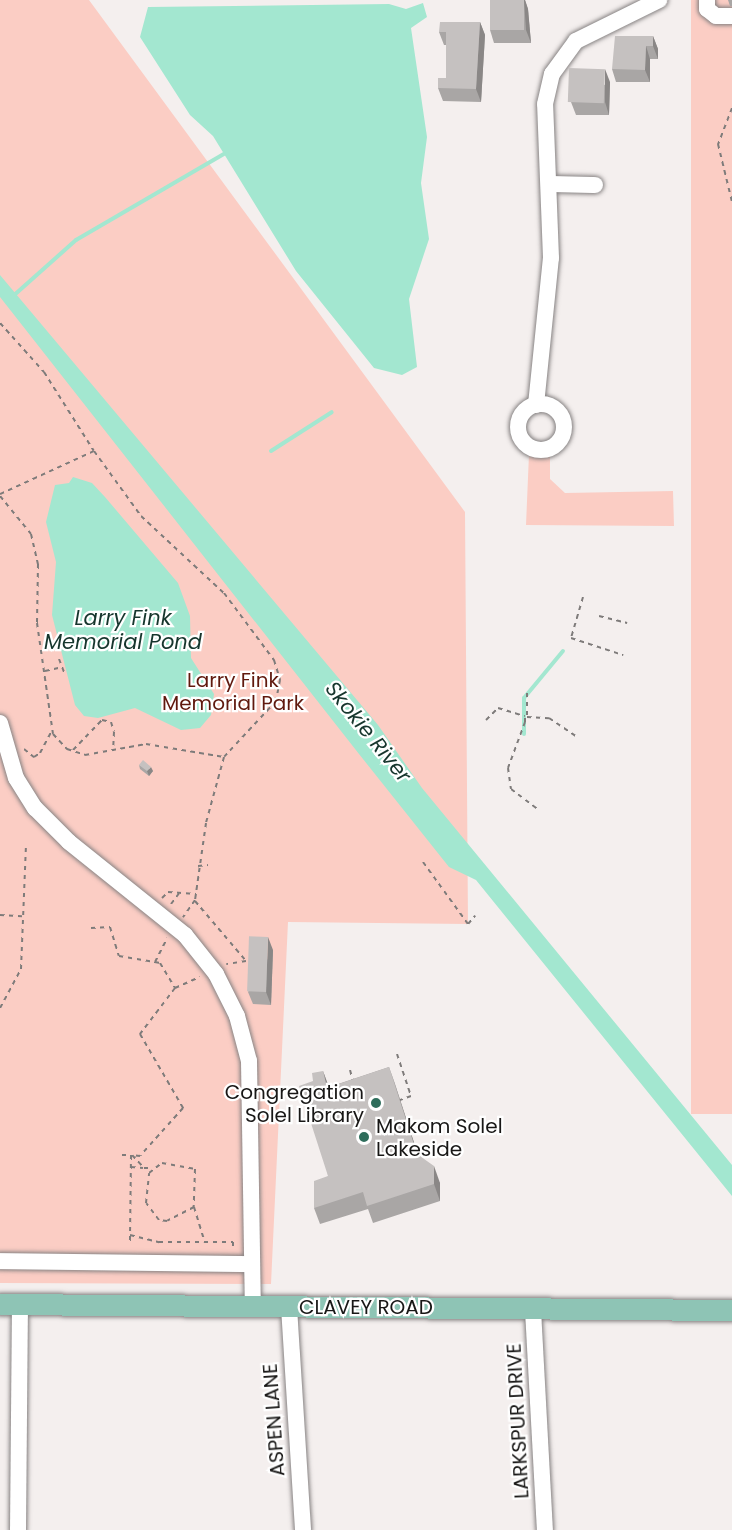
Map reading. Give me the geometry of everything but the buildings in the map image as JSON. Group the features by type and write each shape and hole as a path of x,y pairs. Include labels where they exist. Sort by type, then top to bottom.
{"main road":[{"name":"CLAVEY ROAD","path":"10,1304 732,1310"}],"street":[{"path":"536,405 551,258 545,104 562,57 593,30 631,18 659,0"},
{"path":"707,0 707,9 716,16 732,16"},
{"path":"549,184 595,185"},
{"path":"0,723 3,740 16,778 35,808 153,910 176,927 216,974 237,1016 249,1061 253,1306"},
{"path":"0,1261 252,1264"},
{"path":"10,1304 18,1530"},
{"name":"ASPEN LANE","path":"289,1307 303,1530"},
{"name":"LARKSPUR DRIVE","path":"533,1310 545,1530"}],"path":[{"path":"732,108 718,144 732,202"},
{"path":"0,323 44,372 94,451 141,516 224,593 274,660 279,680 276,701 224,758 198,866 195,894 155,962"},
{"path":"94,451 0,495 31,534 38,564 38,623 52,730 72,751 113,751 174,745 224,758"},
{"path":"583,597 572,638 623,655"},
{"path":"599,616 627,623"},
{"path":"59,659 65,675"},
{"path":"45,671 62,667"},
{"path":"527,693 527,717 508,768 512,789 538,809"},
{"path":"486,720 498,708 527,717 549,718 576,736"},
{"path":"72,751 102,720 111,722 114,732 113,751"},
{"path":"3,740 20,736 34,757 52,730"},
{"path":"0,1008 21,969 26,844"},
{"path":"423,861 468,924 475,916"},
{"path":"198,866 208,865"},
{"path":"153,910 168,892 195,894"},
{"path":"0,915 22,916"},
{"path":"91,928 110,927 119,956 155,962 168,971 175,988 140,1034 183,1108 140,1156 122,1155"},
{"path":"246,961 254,961"},
{"path":"397,1054 411,1096 400,1100"},
{"path":"350,1070 351,1091"},
{"path":"129,1243 131,1155"},
{"path":"131,1155 144,1168"},
{"path":"131,1167 153,1168 185,1163 195,1169 194,1207 205,1242"},
{"path":"153,1168 146,1193 150,1212 166,1221 194,1207"},
{"path":"130,1235 159,1242 232,1242 233,1256"}],"green space":[{"name":"Larry Fink Memorial Park","path":"0,0 89,0 465,512 468,924 288,922 271,1284 0,1283"},
{"path":"691,0 732,0 732,1114 691,1114"},
{"path":"529,454 550,455 550,479 565,493 673,491 674,526 526,525"}],"water":[{"path":"423,3 427,17 411,28 427,137 421,183 429,239 409,299 417,367 402,375 374,368 296,271 213,136 190,115 140,37 148,7 389,4 406,9"},
{"name":"Skokie River","path":"0,275 378,725 422,788 732,1165 732,1196 476,880 449,867 359,754 0,297"},
{"name":"Larry Fink Memorial Pond","path":"73,477 92,483 178,583 190,616 191,658 214,694 211,715 200,728 181,730 135,708 98,718 84,716 75,705 52,615 56,562 46,522 55,485 69,483"}],"waterway":[{"path":"12,297 76,240 224,154"},
{"path":"271,451 332,412"},
{"path":"524,734 524,698 563,651"}],"place":[{"name":"Congregation Solel Library","path":"376,1103"},
{"name":"Makom Solel Lakeside","path":"364,1137"}]}
